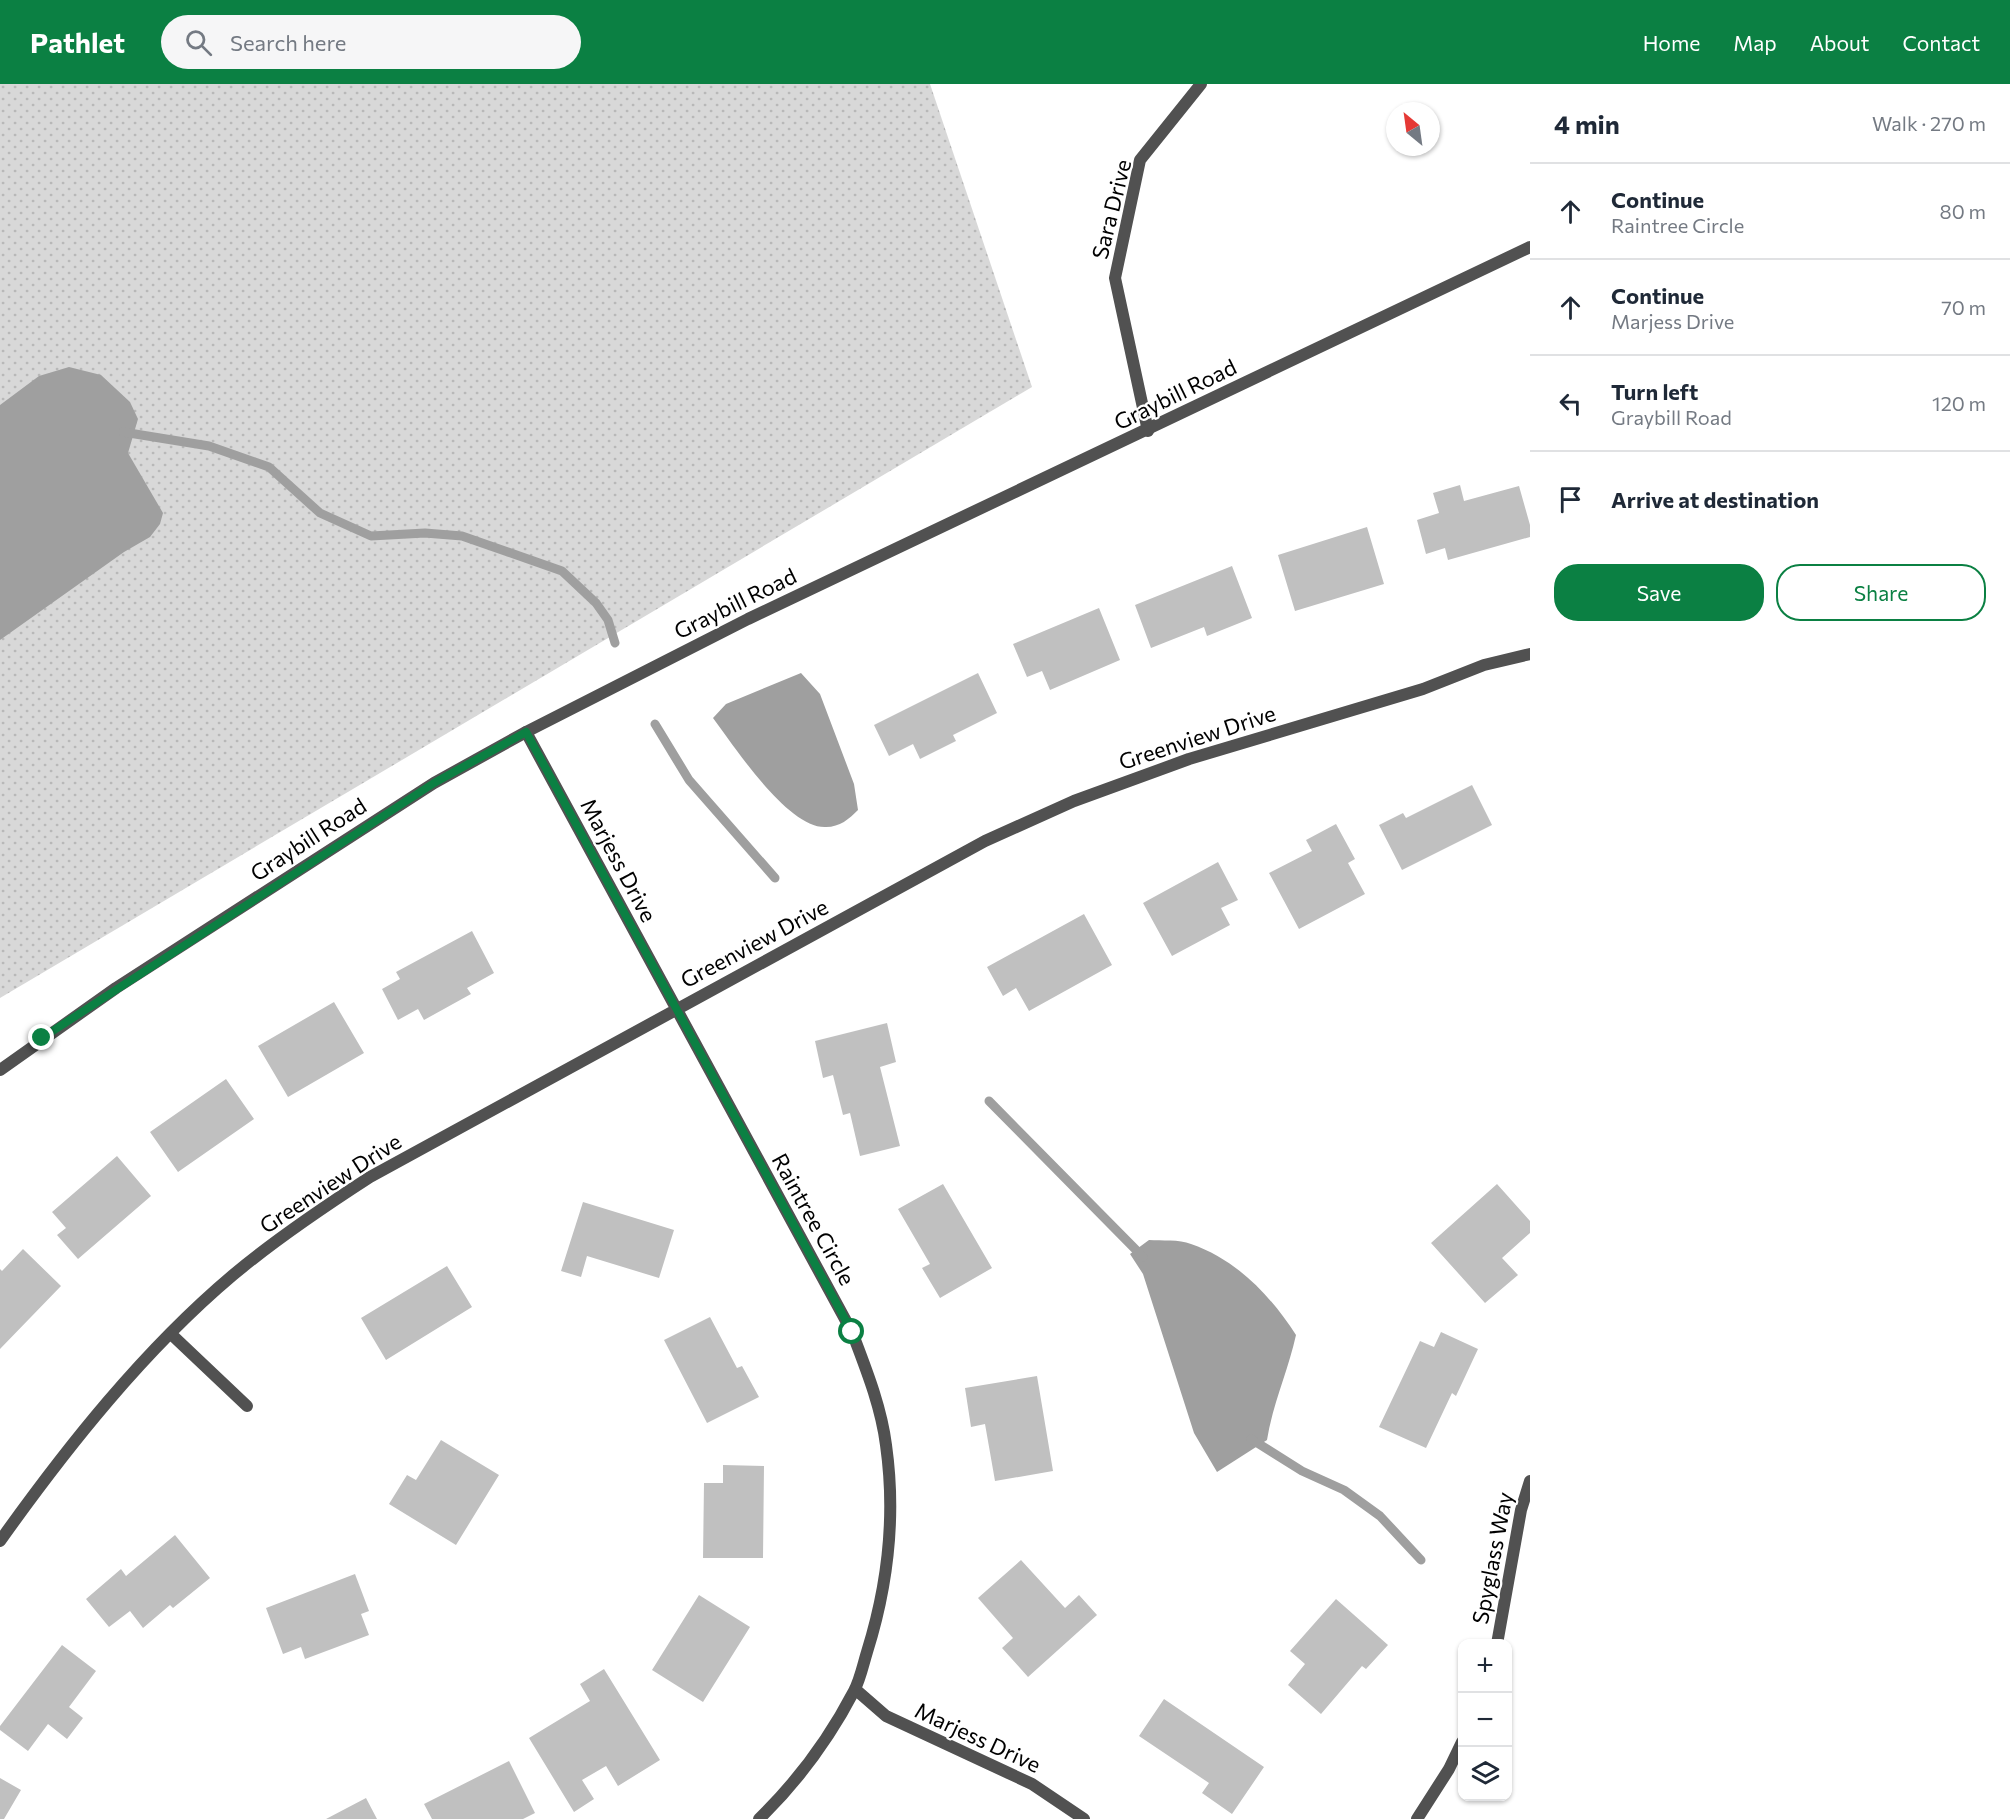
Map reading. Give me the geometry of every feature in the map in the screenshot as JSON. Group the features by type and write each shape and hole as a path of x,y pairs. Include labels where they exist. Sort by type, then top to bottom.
{"street":[{"name":"Sara Drive","path":"1148,430 1115,278 1140,160 1201,84"},
{"name":"Graybill Road","path":"0,1070 116,988 334,847 434,783 526,732 748,619 1530,247"},
{"name":"Greenview Drive","path":"0,1541 60,1457 171,1334 257,1256 298,1223 369,1177 985,841 1074,801 1189,759 1423,689 1484,665 1530,654"},
{"name":"Marjess Drive","path":"526,732 676,1009"},
{"name":"Raintree Circle","path":"676,1009 852,1332 873,1387 886,1444 891,1502 888,1561 875,1626 855,1689 816,1755 759,1819"},
{"path":"171,1334 247,1406"},
{"name":"Spyglass Way","path":"1498,1639 1521,1510 1530,1481"},
{"name":"Marjess Drive","path":"855,1689 886,1716 1032,1785 1084,1819"},
{"path":"1417,1819 1449,1769 1460,1747"}],"shaded area":[{"path":"0,84 930,84 1032,387 0,998"},
{"path":"69,367 101,375 130,402 138,419 128,453 163,513 160,524 150,537 124,552 0,640 0,405 39,376"},
{"path":"801,673 820,694 854,784 858,810 836,826 811,824 795,815 779,801 763,784 713,718 726,704"},
{"path":"1149,1240 1186,1242 1223,1259 1251,1280 1275,1306 1296,1335 1267,1440 1217,1472 1194,1433 1143,1274 1130,1254"}],"building":[{"path":"1460,485 1464,501 1519,486 1530,525 1530,537 1448,560 1445,548 1426,554 1417,520 1439,513 1433,493"},
{"path":"1367,527 1384,584 1295,611 1278,555"},
{"path":"1232,566 1252,618 1207,636 1204,627 1151,648 1135,605"},
{"path":"1099,608 1120,660 1050,690 1042,671 1027,677 1013,644"},
{"path":"978,673 997,713 953,735 956,741 920,759 913,744 889,756 874,725"},
{"path":"1472,785 1492,825 1402,870 1379,825 1403,813 1406,818"},
{"path":"1336,824 1355,859 1348,863 1365,894 1299,929 1269,873 1312,851 1306,840"},
{"path":"1218,862 1238,900 1221,908 1230,925 1172,956 1143,903"},
{"path":"1084,914 1112,965 1029,1011 1016,988 1003,996 987,967"},
{"path":"472,931 494,973 467,988 471,994 424,1020 418,1009 398,1020 382,989 400,979 396,972"},
{"path":"334,1002 364,1053 288,1097 258,1046"},
{"path":"887,1023 896,1062 880,1067 900,1146 860,1156 850,1113 843,1115 833,1075 823,1078 815,1041"},
{"path":"226,1079 254,1119 178,1172 150,1132"},
{"path":"117,1156 151,1196 78,1259 57,1235 66,1228 52,1212"},
{"path":"943,1184 992,1268 940,1298 922,1268 930,1264 898,1209"},
{"path":"1497,1184 1530,1221 1530,1233 1502,1258 1518,1275 1485,1303 1431,1243"},
{"path":"583,1202 674,1230 659,1278 587,1256 581,1277 561,1271"},
{"path":"23,1249 61,1286 0,1349 0,1269 2,1271"},
{"path":"447,1266 472,1307 386,1360 361,1318"},
{"path":"710,1317 737,1368 742,1366 759,1397 707,1423 664,1340"},
{"path":"1441,1332 1478,1349 1456,1396 1452,1393 1426,1448 1379,1427 1420,1341 1434,1347"},
{"path":"1037,1376 1053,1471 995,1481 985,1424 971,1427 965,1388"},
{"path":"441,1440 499,1475 456,1545 389,1504 407,1475 416,1480"},
{"path":"723,1465 764,1466 763,1558 703,1558 704,1483 723,1483"},
{"path":"175,1535 210,1578 173,1608 170,1605 143,1628 130,1611 109,1627 86,1599 121,1569 126,1576"},
{"path":"1021,1560 1065,1608 1079,1595 1097,1615 1028,1677 1002,1648 1013,1638 978,1598"},
{"path":"355,1574 369,1611 361,1614 369,1635 305,1659 301,1647 283,1654 266,1608"},
{"path":"699,1595 750,1627 703,1702 652,1670"},
{"path":"1336,1599 1388,1645 1366,1669 1362,1666 1321,1714 1288,1685 1305,1664 1290,1651"},
{"path":"62,1645 96,1671 69,1707 83,1718 67,1739 48,1724 28,1751 0,1730 0,1726"},
{"path":"604,1669 660,1760 618,1786 606,1766 582,1780 594,1799 574,1812 529,1738 590,1701 580,1684"},
{"path":"1164,1699 1264,1767 1232,1814 1202,1793 1209,1783 1139,1736"},
{"path":"509,1761 535,1813 523,1819 432,1819 424,1804"},
{"path":"0,1778 21,1790 4,1819 0,1819"},
{"path":"366,1798 377,1819 326,1819"}],"waterway":[{"path":"123,432 209,446 269,467 320,513 371,536 425,533 462,536 562,571 596,603 608,620 615,643"},
{"path":"655,724 689,780 775,878"},
{"path":"989,1101 1143,1257"},
{"path":"1251,1439 1302,1471 1344,1490 1380,1516 1421,1560"}],"route":[{"path":"42,1038 434,783 526,732 852,1332"}]}
